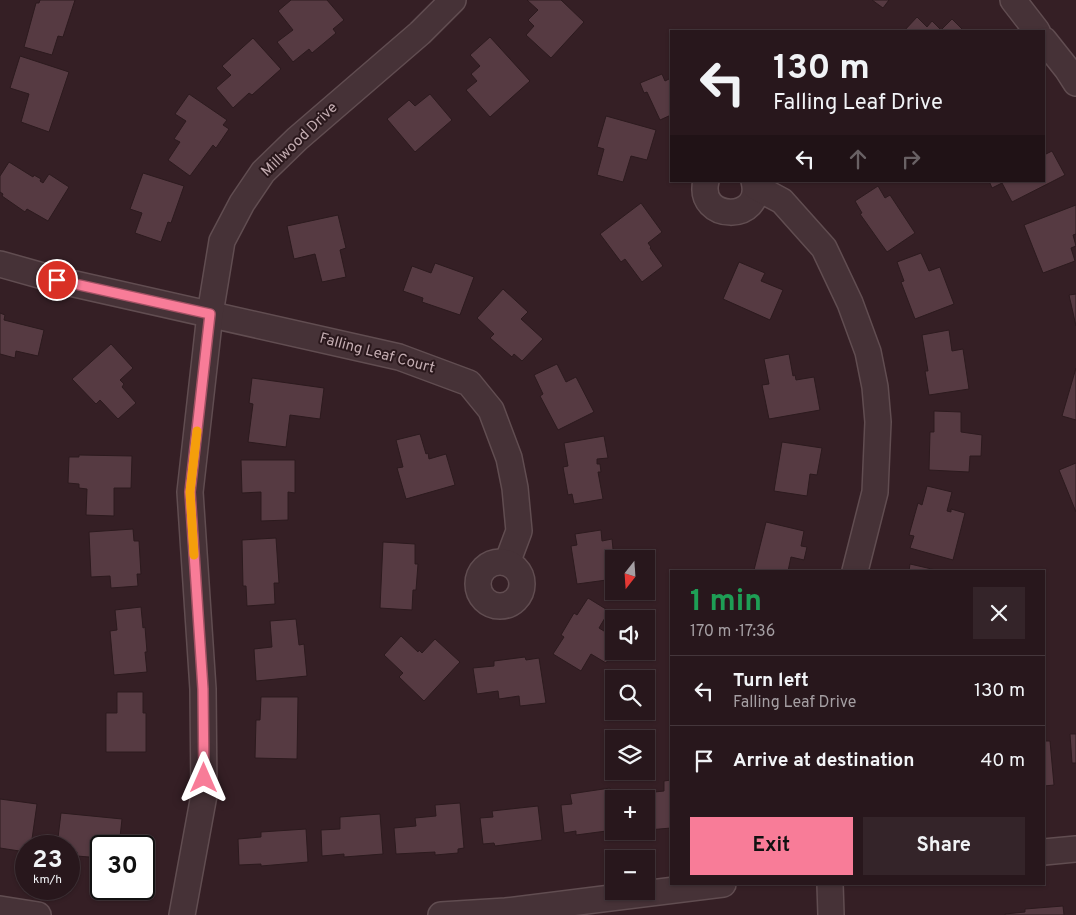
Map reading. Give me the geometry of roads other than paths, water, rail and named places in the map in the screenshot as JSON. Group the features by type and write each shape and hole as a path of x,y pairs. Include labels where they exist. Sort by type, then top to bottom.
{"street":[{"name":"Millwood Drive","path":"182,915 204,795 203,689 190,492 210,314 222,241 242,202 264,172 297,139 420,33 453,0"},
{"path":"1012,0 1036,30"},
{"path":"1045,41 1076,84"},
{"path":"706,182 708,200 720,211 728,213 744,209 754,196 755,184 782,201 824,248 850,304 868,352 875,387 878,422 875,492 855,570"},
{"name":"Falling Leaf Court","path":"0,264 57,280 399,357 469,383 491,410 509,458 515,488 518,532 507,563"},
{"path":"1045,852 1076,849"},
{"path":"441,915 506,913 716,885"},
{"path":"830,885 832,915"},
{"path":"0,909 38,915"}]}
